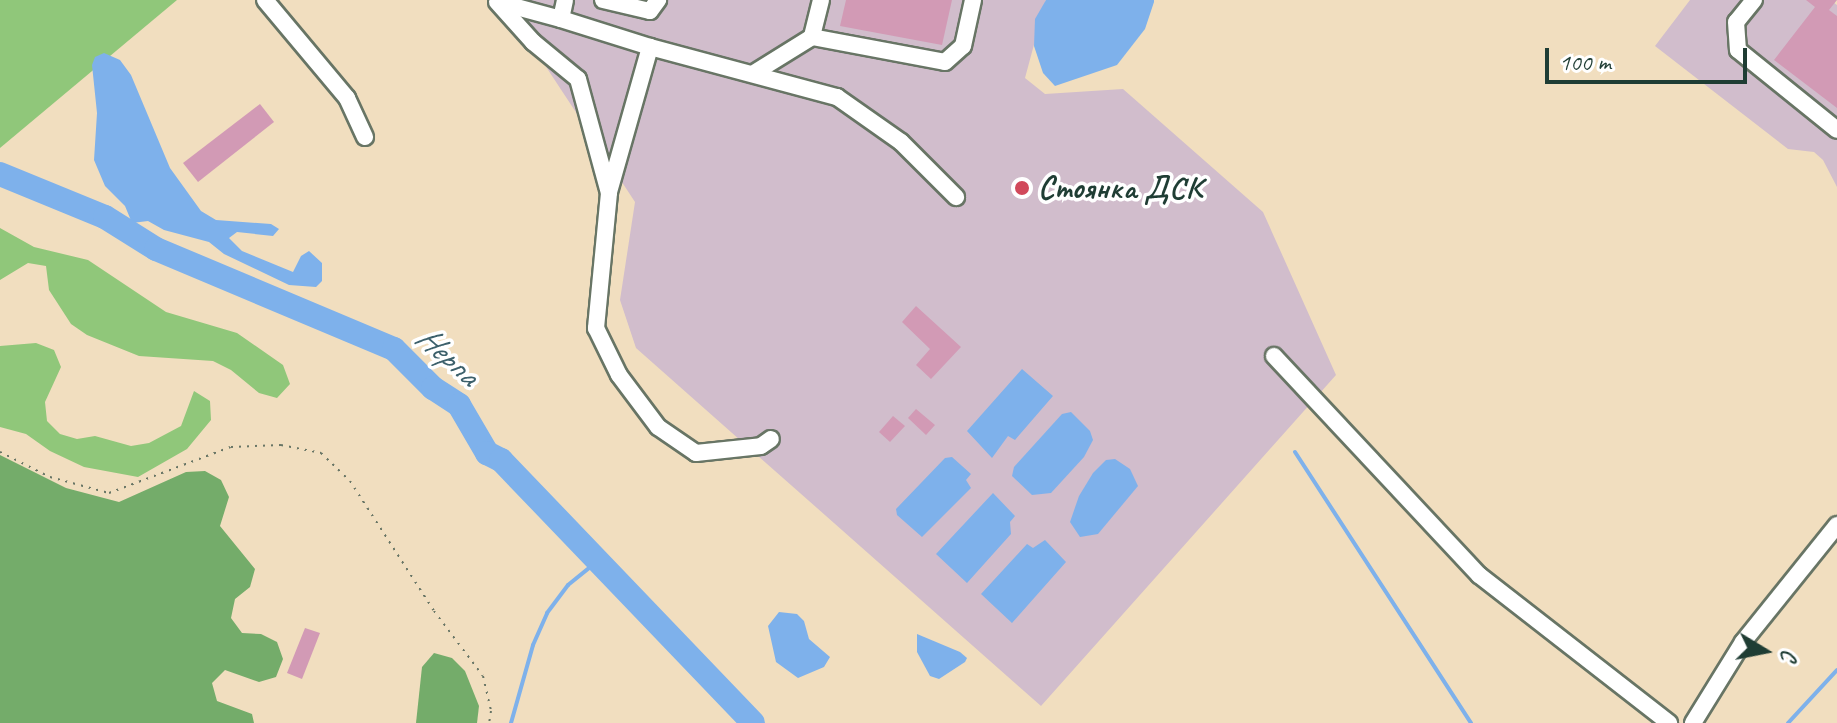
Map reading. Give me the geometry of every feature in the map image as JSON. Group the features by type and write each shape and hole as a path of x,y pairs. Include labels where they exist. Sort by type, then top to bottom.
{"street":[{"path":"265,0 347,98 365,137"},
{"path":"561,19 565,0"},
{"path":"603,0 650,11 658,0"},
{"path":"812,37 821,0"},
{"path":"754,73 812,37 945,62 963,46 973,0"},
{"path":"1754,0 1736,22 1738,50 1837,130"},
{"path":"495,1 837,97 901,142 956,197"},
{"path":"495,1 533,42 578,79 609,193"},
{"path":"650,47 609,193 596,328 619,375 658,427 696,453 761,446 771,439"},
{"path":"1274,356 1479,575 1669,723"},
{"path":"1693,723 1743,642 1837,525"}],"path":[{"path":"0,452 50,477 109,493 231,447 269,444 305,447 321,453 350,481 434,611 483,676 491,711 489,723"}],"shaded area":[{"path":"502,0 1046,0 1025,78 1045,94 1123,89 1263,212 1336,375 1041,706 636,348 620,300 635,202"},
{"path":"1690,0 1830,0 1837,5 1837,187 1823,160 1814,152 1788,149 1655,46"}],"green space":[{"path":"0,0 177,0 0,148"},
{"path":"0,228 34,247 88,260 166,312 237,333 283,365 290,384 277,398 259,393 231,370 213,361 139,356 87,335 71,324 49,290 46,266 28,263 0,280"},
{"path":"36,343 54,350 61,367 45,402 47,421 60,434 77,439 95,436 131,446 149,443 181,426 194,391 210,401 211,420 187,449 138,477 84,467 50,451 26,434 0,427 0,346"},
{"path":"0,455 66,488 119,502 186,472 205,471 221,480 229,497 220,526 255,569 250,587 235,599 231,618 242,633 261,634 277,642 283,659 276,677 259,682 225,670 212,683 217,701 252,714 254,723 0,723"},
{"path":"434,653 452,658 465,671 479,706 477,723 416,723 422,667"}],"water":[{"path":"1046,0 1154,2 1145,29 1117,65 1055,86 1043,73 1034,46 1035,19"},
{"path":"104,53 120,60 131,75 170,168 201,211 216,220 271,224 279,229 273,236 237,232 229,238 242,251 293,272 301,256 309,251 322,263 322,281 316,287 289,285 224,254 209,242 164,230 148,221 132,223 125,206 105,186 94,160 97,113 92,65 95,57"},
{"path":"1022,369 1053,396 1015,440 1008,436 992,458 967,431"},
{"path":"1071,412 1090,431 1093,440 1084,457 1051,493 1032,495 1012,476 1014,467 1062,414"},
{"path":"952,457 971,474 966,480 971,488 922,537 897,515 896,509 945,458"},
{"path":"1115,459 1130,469 1138,486 1098,534 1080,537 1070,522 1079,496 1093,473 1106,460"},
{"path":"993,493 1015,516 1010,522 1011,534 967,583 936,554"},
{"path":"1045,540 1066,562 1012,623 981,594 1027,544 1033,548"},
{"path":"779,612 797,614 804,621 809,639 830,657 824,667 798,678 776,662 768,626"},
{"path":"917,634 960,652 967,658 965,662 939,679 930,676 917,652"}],"building":[{"path":"846,0 952,0 942,45 840,26"},
{"path":"1806,0 1837,0 1829,10 1837,16 1837,108 1774,60 1815,7"},
{"path":"260,104 274,122 198,182 183,163"},
{"path":"916,306 961,347 931,379 916,365 930,349 902,322"},
{"path":"916,409 935,425 926,435 908,418"},
{"path":"893,416 905,426 890,442 879,432"},
{"path":"305,628 320,633 302,679 287,673"}],"waterway":[{"name":"Нерпа","path":"0,174 105,217 156,249 394,349 433,388 459,405 487,453 501,460 753,723"},
{"path":"1295,452 1471,723"},
{"path":"511,723 533,645 547,613 568,585 598,561"},
{"path":"1788,723 1837,670"}],"place":[{"name":"Стоянка ДСК","path":"1022,188"}]}
